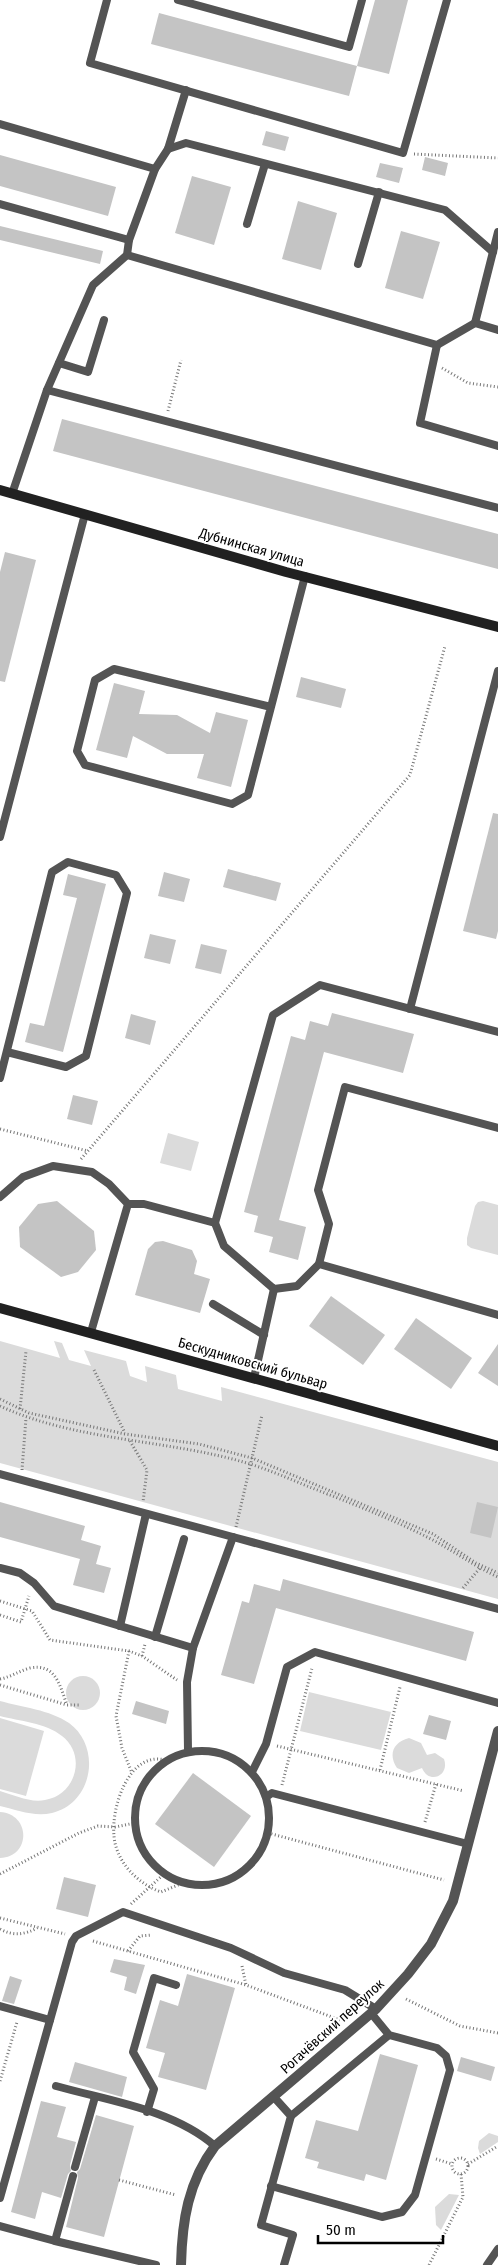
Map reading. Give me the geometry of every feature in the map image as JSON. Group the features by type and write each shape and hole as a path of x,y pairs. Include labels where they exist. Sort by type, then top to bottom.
{"main road":[{"name":"Дубнинская улица","path":"0,490 305,576 498,627"},
{"name":"Бескудниковский бульвар","path":"0,1308 498,1446"}],"street":[{"name":"Рогачёвский переулок","path":"181,2265 187,2201 200,2170 215,2146 373,2011 417,1963 442,1925 453,1901 498,1731"}],"lane":[{"path":"107,0 90,64 403,153 447,0"},
{"path":"178,0 349,47 362,0"},
{"path":"12,494 47,390 93,285 127,256 129,240 155,169 168,149 186,90"},
{"path":"0,124 155,169"},
{"path":"168,149 186,143 446,210 493,252"},
{"path":"247,224 265,164"},
{"path":"358,264 379,192"},
{"path":"0,204 129,240"},
{"path":"127,256 437,345 475,323 498,232"},
{"path":"59,363 88,372 104,320"},
{"path":"475,323 498,330"},
{"path":"437,345 420,423 498,446"},
{"path":"47,390 498,508"},
{"path":"0,837 85,514"},
{"path":"271,707 114,669 96,680 77,751 85,765 232,804 248,795 271,707 305,576"},
{"path":"410,1008 498,670"},
{"path":"0,1078 52,872 68,862 116,875 127,893 86,1056 66,1067 7,1052"},
{"path":"498,1032 320,985 273,1015 215,1223 224,1246 274,1289 297,1286 319,1264 329,1224 318,1190 345,1087 498,1128"},
{"path":"0,1197 23,1177 53,1166 92,1172 109,1184 128,1204 144,1204 215,1223"},
{"path":"92,1332 128,1204"},
{"path":"319,1264 498,1315"},
{"path":"254,1378 274,1289"},
{"path":"213,1304 264,1335"},
{"path":"0,1474 498,1608"},
{"path":"120,1626 144,1513"},
{"path":"188,1750 187,1682 193,1648 233,1537"},
{"path":"155,1637 184,1539"},
{"path":"0,1568 20,1574 34,1584 54,1606 193,1648"},
{"path":"252,1772 266,1744 287,1667 316,1652 498,1703"},
{"path":"188,1750 215,1751 236,1759 252,1772 266,1797 270,1815 268,1833 259,1854 245,1870 226,1881 205,1885 183,1883 164,1874 150,1861 140,1845 134,1823 135,1807 140,1789 151,1773 165,1760 188,1750"},
{"path":"266,1797 272,1793 468,1844"},
{"path":"0,2198 72,1942 76,1936 123,1912 231,1948 284,1973 345,1990 373,2011 389,2034 437,2048 446,2056 450,2070 415,2195 402,2212 382,2217 271,2186"},
{"path":"147,2112 154,2089 133,2052 154,1978 176,1985"},
{"path":"0,2006 50,2020"},
{"path":"284,2265 293,2235 260,2225 291,2116 389,2034"},
{"path":"56,2086 166,2117 204,2137 215,2146"},
{"path":"273,2096 291,2116"},
{"path":"75,2167 95,2097"},
{"path":"55,2241 73,2176"},
{"path":"0,2226 156,2265"},
{"path":"487,2265 498,2249"}],"path":[{"path":"403,153 498,158"},
{"path":"165,421 181,360"},
{"path":"433,362 468,383 498,387"},
{"path":"73,1169 410,775 445,646"},
{"path":"0,1129 88,1152"},
{"path":"20,1409 26,1351"},
{"path":"94,1370 125,1434 147,1470 144,1513"},
{"path":"0,1399 29,1413 125,1434 199,1444 252,1458 331,1489 433,1534 481,1567 498,1573"},
{"path":"0,1406 26,1418 130,1440 197,1451 251,1464 415,1531 498,1577"},
{"path":"233,1537 262,1415"},
{"path":"21,1480 26,1418"},
{"path":"455,1597 481,1567"},
{"path":"0,1615 20,1622 34,1584"},
{"path":"0,1601 25,1608 37,1615 50,1640 129,1650 142,1656 179,1681 187,1682"},
{"path":"129,1650 116,1716 122,1748 132,1773"},
{"path":"280,1795 316,1652"},
{"path":"0,1679 8,1678 30,1668 43,1668 52,1672 58,1679 67,1705"},
{"path":"380,1770 403,1677"},
{"path":"0,1685 67,1705 81,1705"},
{"path":"266,1744 464,1791"},
{"path":"165,1760 156,1758 148,1760 132,1773 125,1783 119,1797 113,1835 123,1861 133,1875 150,1888 161,1892 183,1883"},
{"path":"422,1832 436,1784"},
{"path":"0,1874 79,1832 98,1826 115,1827 134,1823"},
{"path":"268,1833 444,1880"},
{"path":"123,1912 164,1874"},
{"path":"0,1918 76,1936 246,1985 340,2020"},
{"path":"0,1929 15,1934 24,1934 37,1928"},
{"path":"128,1951 140,1936 151,1934 160,1937"},
{"path":"238,1962 242,1966 246,1985"},
{"path":"406,1999 460,2026 498,2033"},
{"path":"0,2081 19,2012"},
{"path":"461,2174 465,2172 468,2164 498,2146"},
{"path":"461,2174 453,2170 453,2161 462,2158 468,2164"},
{"path":"429,2265 463,2197 461,2174"},
{"path":"120,2180 176,2195"}],"shaded area":[{"path":"168,1133 199,1142 191,1171 160,1163"},
{"path":"483,1201 498,1205 498,1255 471,1248 467,1245 475,1206 478,1202"},
{"path":"0,1341 60,1358 54,1341 62,1343 69,1360 91,1366 84,1350 126,1361 130,1376 147,1382 145,1366 176,1375 178,1389 222,1401 221,1387 498,1462 498,1599 0,1463"},
{"path":"83,1676 95,1681 100,1693 95,1705 83,1710 71,1705 66,1693 71,1681"},
{"path":"309,1692 391,1712 381,1750 300,1731"},
{"path":"0,1701 53,1715 69,1723 79,1733 86,1746 89,1759 88,1773 84,1786 77,1798 66,1807 52,1813 39,1814 0,1806 0,1791 39,1801 56,1797 71,1783 76,1763 70,1744 62,1736 40,1725 0,1716"},
{"path":"0,1718 44,1731 26,1796 0,1789"},
{"path":"409,1738 421,1743 427,1755 435,1753 444,1759 445,1765 442,1774 434,1777 425,1773 422,1768 409,1773 397,1768 393,1758 394,1750 399,1743"},
{"path":"0,1812 10,1815 17,1820 22,1827 23,1835 22,1844 17,1851 10,1856 0,1858"},
{"path":"489,2133 498,2136 498,2142 480,2154 478,2148 479,2141"},
{"path":"449,2194 459,2195 441,2230 436,2225 435,2207"}],"building":[{"path":"375,0 408,0 389,74 357,66"},
{"path":"159,13 357,66 349,96 151,44"},
{"path":"266,131 289,137 285,151 262,145"},
{"path":"0,155 116,187 108,216 0,186"},
{"path":"425,157 448,163 445,176 422,170"},
{"path":"380,163 403,168 399,183 376,177"},
{"path":"192,176 231,187 214,245 175,233"},
{"path":"298,201 337,213 321,270 282,259"},
{"path":"0,226 103,251 100,264 0,240"},
{"path":"401,231 440,242 423,299 385,288"},
{"path":"62,419 498,534 498,569 53,451"},
{"path":"5,552 36,560 5,682 0,681 0,572"},
{"path":"301,677 346,689 341,708 296,697"},
{"path":"114,683 145,691 139,714 177,715 210,733 216,712 248,720 231,787 197,778 204,754 167,754 133,736 127,758 96,750"},
{"path":"493,813 498,814 498,931 496,939 463,931"},
{"path":"228,869 281,883 276,901 223,887"},
{"path":"164,872 190,879 184,902 158,896"},
{"path":"68,874 106,884 63,1052 25,1042 30,1023 44,1026 77,898 63,895"},
{"path":"150,934 176,940 170,964 144,958"},
{"path":"201,944 227,950 221,974 195,968"},
{"path":"332,1013 414,1034 403,1073 324,1052 279,1220 306,1227 298,1260 269,1252 273,1237 254,1232 258,1216 244,1212 291,1036 305,1040 310,1021 328,1026"},
{"path":"131,1014 156,1021 150,1045 125,1038"},
{"path":"73,1095 98,1101 92,1125 67,1119"},
{"path":"57,1201 94,1231 96,1250 78,1272 61,1277 20,1247 19,1227 38,1204"},
{"path":"163,1241 192,1250 197,1261 194,1274 210,1279 200,1313 135,1295 148,1249 155,1242"},
{"path":"331,1296 385,1335 363,1365 309,1326"},
{"path":"416,1318 472,1358 451,1389 394,1349"},
{"path":"498,1344 498,1386 478,1373"},
{"path":"0,1502 85,1526 81,1540 101,1546 96,1564 111,1568 104,1593 73,1585 80,1559 0,1537"},
{"path":"477,1502 498,1507 491,1538 470,1533"},
{"path":"283,1579 474,1632 466,1661 276,1608 254,1684 221,1675 242,1601 249,1603 254,1584 280,1591"},
{"path":"136,1701 169,1711 166,1724 132,1714"},
{"path":"429,1715 451,1721 446,1740 423,1734"},
{"path":"193,1773 251,1816 214,1867 155,1824"},
{"path":"64,1877 96,1885 88,1917 56,1909"},
{"path":"114,1959 145,1965 136,1994 124,1990 127,1977 110,1972"},
{"path":"187,1974 235,1988 206,2090 158,2077 165,2053 146,2048 160,2000 178,2006"},
{"path":"10,1976 22,1980 14,2004 2,2001"},
{"path":"380,2054 418,2065 386,2180 366,2174 364,2181 317,2168 319,2162 305,2158 316,2120 358,2131"},
{"path":"461,2057 495,2067 491,2081 457,2071"},
{"path":"75,2062 127,2077 122,2097 69,2082"},
{"path":"41,2101 66,2107 57,2137 76,2142 70,2165 71,2171 68,2174 61,2198 42,2192 35,2219 11,2212"},
{"path":"96,2115 134,2126 104,2237 66,2227 78,2178 77,2172 80,2169"}]}
